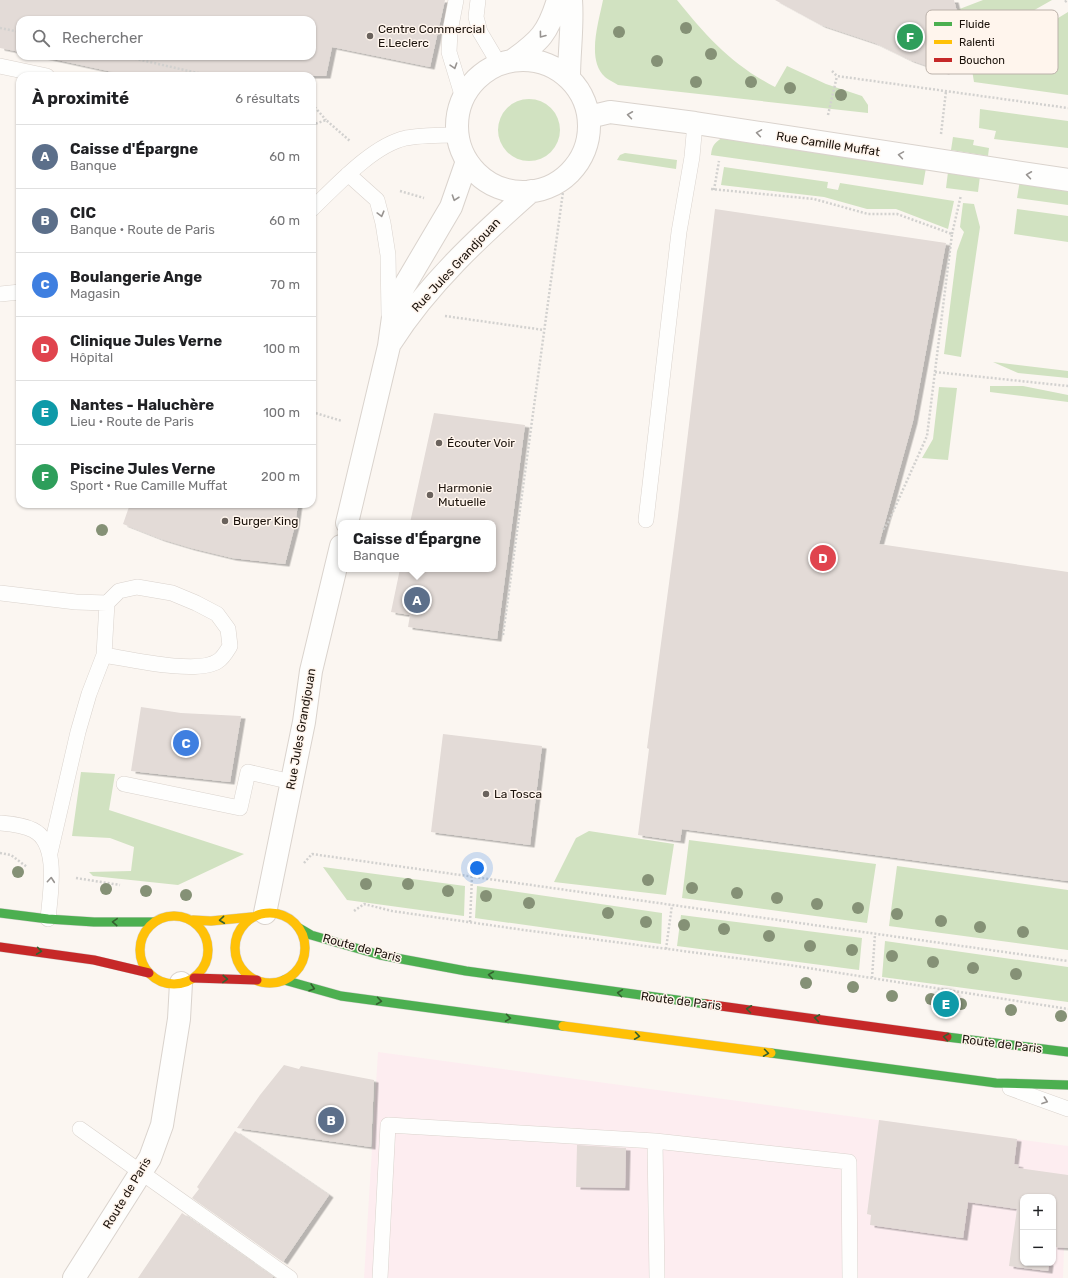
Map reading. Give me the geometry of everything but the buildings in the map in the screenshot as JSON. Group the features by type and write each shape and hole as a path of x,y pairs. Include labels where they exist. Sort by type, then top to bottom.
{"main road":[{"path":"257,980 187,981 167,983 154,978 149,973 142,960 140,946 148,926 166,916 173,915 193,920 212,921 273,912 288,917 299,928 305,940 305,954 303,961 295,972 284,980 273,983 262,982 250,977 239,966 235,951 236,935 240,928 258,915"},
{"path":"0,913 48,919 94,922 154,922"},
{"path":"187,981 202,970 208,959 209,946 205,934 193,920"},
{"name":"Route de Paris","path":"299,928 311,935 380,955 466,971 1006,1045 1068,1052"},
{"path":"0,947 38,951 97,961 149,973"},
{"path":"284,980 341,996 996,1083 1068,1085"}],"street":[{"path":"506,62 524,59 548,64 560,70 570,78 584,99 590,127 588,141 583,155 576,167 553,185 523,192 507,190 491,183 478,174 467,161 461,148 458,135 458,123 459,110 463,98 470,87 488,70 529,49 542,37 552,19 558,0"},
{"path":"570,78 572,23 571,0"},
{"name":"Rue Camille Muffat","path":"589,117 610,112 696,123 1068,180"},
{"name":"Rue Jules Grandjouan","path":"348,520 389,346 394,310 402,290 451,207 467,161"},
{"name":"Rue Jules Grandjouan","path":"389,346 426,294 484,234 531,191"},
{"name":"Rue Jules Grandjouan","path":"258,915 292,782 304,722 311,671 338,558"},
{"name":"Route de Paris","path":"74,1278 150,1158 162,1125 179,1019 187,981"}],"lane":[{"path":"456,0 450,31 449,52 463,98"},
{"path":"478,0 476,17 480,32 506,62"},
{"path":"0,66 28,72"},
{"path":"646,520 679,232 696,123"},
{"path":"316,205 348,174 390,144 406,138 435,135 458,135"},
{"path":"348,174 377,200 383,223 388,255 389,346"},
{"path":"0,294 16,292"},
{"path":"50,853 78,732 89,694 104,655 107,603 119,591 137,587 172,593 217,614 228,629 230,646 219,661 203,666 181,667 104,655"},
{"path":"0,593 76,602 107,603"},
{"path":"124,784 240,808 248,772 292,782"},
{"path":"0,823 16,825 34,830 44,839 50,853 52,874 48,919"},
{"path":"996,1083 1068,1109"},
{"path":"380,1278 388,1125 655,1141 849,1162 850,1278"},
{"path":"80,1129 290,1278"},
{"path":"655,1141 656,1278"}],"path":[{"path":"0,28 16,31"},
{"path":"141,60 193,72"},
{"path":"832,71 837,76 1068,108"},
{"path":"828,115 837,76"},
{"path":"316,109 326,120 351,142"},
{"path":"316,123 326,120"},
{"path":"714,190 719,161"},
{"path":"503,635 565,177"},
{"path":"687,187 814,199 868,214 896,214 952,234"},
{"path":"396,190 431,200"},
{"path":"882,531 888,523 927,436 952,234 960,195"},
{"path":"440,315 544,330"},
{"path":"935,372 1068,386"},
{"path":"316,413 341,421"},
{"path":"0,854 11,855 28,868"},
{"path":"302,866 312,854 1068,961"},
{"path":"470,922 472,877"},
{"path":"76,878 120,885"},
{"path":"354,911 364,904 392,911 789,965 1068,1009"},
{"path":"666,949 672,905"},
{"path":"872,978 875,934"}],"shaded area":[{"path":"378,1052 1068,1146 1068,1211 1064,1247 1063,1278 364,1278"}],"green space":[{"path":"603,0 677,0 710,38 733,60 775,87 787,66 826,84 862,96 868,105 868,113 618,85 605,77 599,70 596,61 595,40"},
{"path":"983,0 1052,0 1034,10 957,10"},
{"path":"1068,12 1068,95 974,82 973,74 1058,74 1058,18"},
{"path":"529,99 546,104 551,108 555,113 560,130 555,147 551,152 546,156 529,161 512,156 507,152 503,147 498,130 503,113 507,108 512,104"},
{"path":"980,109 1068,121 1068,148 994,139 996,131 979,128"},
{"path":"953,137 974,140 973,145 989,148 988,156 951,150"},
{"path":"722,138 926,168 923,185 711,155 714,145"},
{"path":"625,153 677,160 676,169 617,160 620,155"},
{"path":"724,167 828,182 827,188 838,190 840,183 954,201 948,229 896,209 867,209 824,197 721,185"},
{"path":"948,172 980,176 978,192 946,188"},
{"path":"1020,180 1068,187 1068,205 1017,198"},
{"path":"963,203 974,204 980,227 961,357 944,354 957,251 964,232 960,227"},
{"path":"1017,209 1068,216 1068,242 1014,234"},
{"path":"993,362 1068,371 1068,378 1018,373"},
{"path":"990,386 1023,386 1068,395 1068,402 990,392"},
{"path":"939,387 957,388 948,460 922,458 933,439"},
{"path":"81,772 115,774 109,810 244,854 178,885 93,876 89,872 131,871 134,847 110,838 72,836"},
{"path":"589,831 674,844 666,895 554,882 576,838"},
{"path":"689,840 876,864 867,923 682,898"},
{"path":"897,866 1068,890 1068,950 889,926"},
{"path":"323,867 465,886 464,916 347,900"},
{"path":"477,886 662,913 661,944 475,918"},
{"path":"681,915 862,938 859,970 677,946"},
{"path":"885,941 1068,967 1068,1002 882,977"}],"traffic: fast":[{"path":"0,913 48,919 94,922 154,922"},
{"path":"299,928 311,935 380,955 466,971 706,1004"},
{"path":"284,980 341,996 563,1026"},
{"path":"947,1037 1068,1052"},
{"path":"771,1053 996,1083 1068,1085"}],"traffic: slow":[{"path":"263,913 277,913 290,919 299,928 305,941 305,948 303,961 295,973 277,983 263,983 250,977 241,968 235,955 235,941 241,928 250,919 263,913"},
{"path":"167,916 181,916 193,921 203,931 208,943 208,950 208,957 203,969 193,979 181,984 167,984 155,979 145,969 140,957 140,943 145,931 155,921 167,916"},
{"path":"193,920 211,921 252,917"},
{"path":"563,1026 771,1053"}],"traffic: jam":[{"path":"0,947 94,960 149,973"},
{"path":"194,978 257,980"},
{"path":"706,1004 947,1037"}],"place":[{"name":"Centre Commercial E.Leclerc","path":"370,36"},
{"name":"Piscine Jules Verne","path":"910,37"},
{"name":"Écouter Voir","path":"439,443"},
{"name":"Harmonie Mutuelle","path":"430,495"},
{"name":"Burger King","path":"225,521"},
{"name":"Clinique Jules Verne","path":"823,558"},
{"name":"Caisse d'Épargne","path":"417,600"},
{"name":"Boulangerie Ange","path":"186,743"},
{"name":"La Tosca","path":"486,794"},
{"name":"Nantes - Haluchère","path":"946,1004"},
{"name":"CIC","path":"331,1120"}]}
